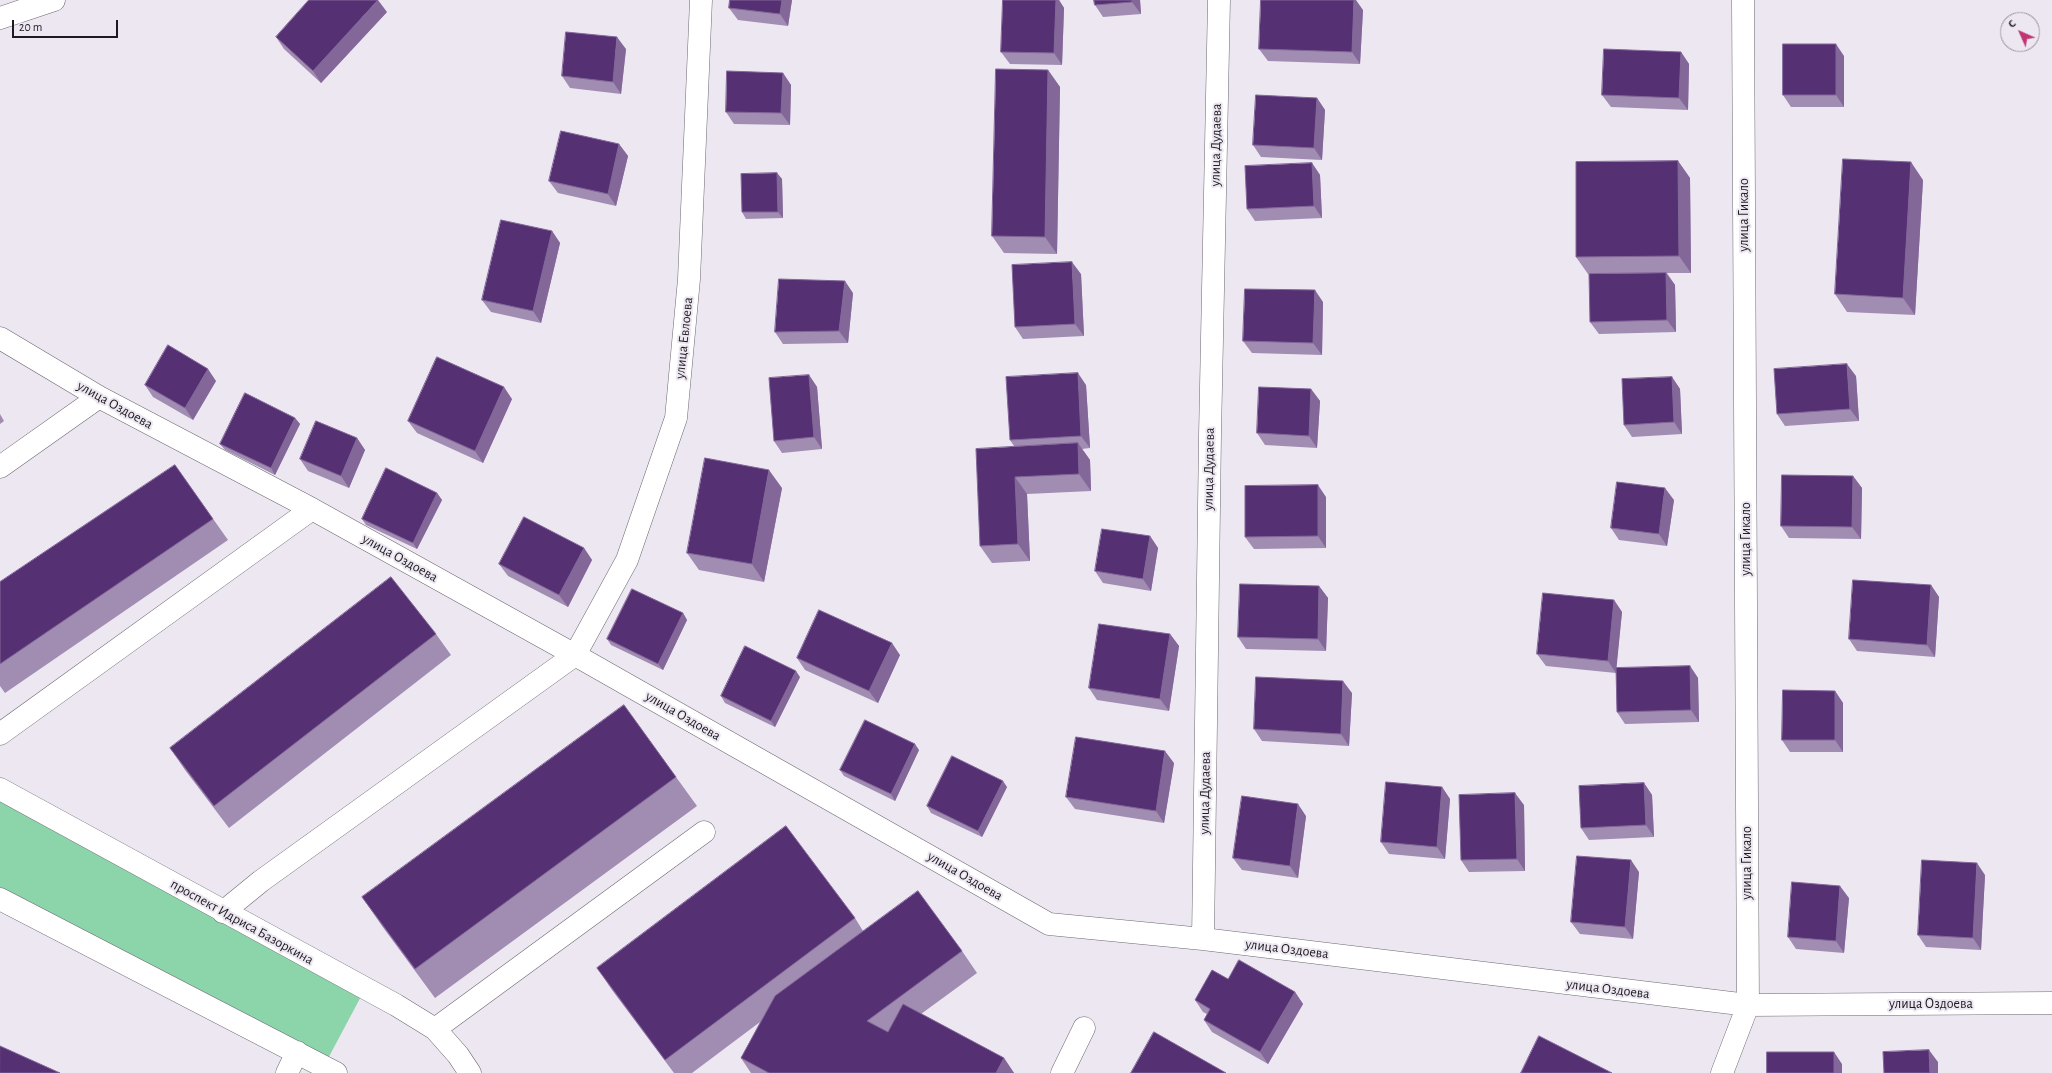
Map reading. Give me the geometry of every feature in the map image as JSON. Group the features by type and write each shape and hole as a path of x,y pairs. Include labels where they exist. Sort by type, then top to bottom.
{"street":[{"path":"0,18 54,0"},
{"name":"улица Евлоева","path":"575,655 627,560 676,418 689,279 701,0"},
{"name":"улица Дудаева","path":"1203,939 1210,435 1219,0"},
{"name":"улица Гикало","path":"1722,1073 1748,1005 1743,0"},
{"name":"улица Оздоева","path":"0,338 99,397 312,509 575,655 1049,924 1203,939 1748,1005 2052,1003"},
{"path":"0,467 99,397"},
{"path":"0,734 312,509"},
{"path":"223,912 261,881 575,655"},
{"name":"проспект Идриса Базоркина","path":"0,789 390,1002 435,1030 458,1055 470,1073"},
{"path":"435,1030 704,832"},
{"path":"0,899 336,1073"},
{"path":"1062,1073 1084,1028"},
{"path":"287,1073 297,1052"}],"green space":[{"path":"0,789 365,989 324,1066 0,899"}],"building":[{"path":"309,0 378,0 313,71 276,37"},
{"path":"730,0 782,0 780,14 729,8"},
{"path":"1003,0 1056,0 1054,53 1001,52"},
{"path":"1094,0 1132,0 1132,2 1095,5"},
{"path":"1261,0 1354,0 1352,52 1259,49"},
{"path":"566,32 617,37 613,82 562,76"},
{"path":"1783,44 1836,44 1836,95 1783,95"},
{"path":"1604,49 1681,52 1679,98 1602,95"},
{"path":"996,69 1048,70 1045,237 992,236"},
{"path":"727,71 783,73 781,113 726,112"},
{"path":"1256,95 1317,98 1314,148 1253,145"},
{"path":"561,131 619,144 608,194 549,181"},
{"path":"1843,159 1911,162 1903,298 1835,294"},
{"path":"1678,161 1679,256 1576,257 1576,162"},
{"path":"1312,163 1314,206 1247,209 1245,166"},
{"path":"777,173 778,212 742,212 741,174"},
{"path":"501,220 552,231 533,311 482,300"},
{"path":"1072,262 1075,324 1015,327 1012,265"},
{"path":"1666,273 1667,320 1590,322 1589,274"},
{"path":"779,279 845,281 839,331 775,332"},
{"path":"1245,289 1315,290 1313,343 1243,341"},
{"path":"168,345 208,369 185,408 145,385"},
{"path":"437,357 504,387 475,451 408,421"},
{"path":"1847,364 1850,409 1777,414 1774,369"},
{"path":"1078,373 1081,436 1010,440 1006,377"},
{"path":"809,375 814,437 774,441 769,378"},
{"path":"1672,377 1674,422 1624,425 1622,379"},
{"path":"1259,387 1311,389 1309,436 1257,433"},
{"path":"245,393 295,418 271,468 220,444"},
{"path":"316,421 357,438 341,476 300,459"},
{"path":"1078,443 1079,474 1015,477 1018,544 980,546 976,449"},
{"path":"705,458 769,470 752,564 687,553"},
{"path":"175,465 213,519 0,664 0,582"},
{"path":"386,468 437,493 413,543 362,519"},
{"path":"1782,475 1853,476 1852,527 1781,526"},
{"path":"1617,482 1665,488 1659,534 1611,528"},
{"path":"1318,485 1318,536 1245,537 1245,486"},
{"path":"524,517 584,548 559,595 499,564"},
{"path":"1102,529 1150,536 1143,579 1095,571"},
{"path":"391,577 436,634 214,806 170,748"},
{"path":"1853,580 1931,585 1927,645 1849,639"},
{"path":"1240,584 1319,586 1318,639 1238,637"},
{"path":"632,589 683,613 658,664 607,639"},
{"path":"1543,593 1614,600 1608,661 1537,654"},
{"path":"819,610 892,643 869,691 797,658"},
{"path":"1099,624 1170,634 1160,699 1089,688"},
{"path":"745,646 796,671 771,721 721,696"},
{"path":"1690,666 1691,710 1617,712 1616,668"},
{"path":"1256,677 1343,681 1341,734 1254,729"},
{"path":"1783,690 1835,691 1835,740 1782,740"},
{"path":"624,705 676,777 415,969 362,897"},
{"path":"865,720 915,744 891,794 840,770"},
{"path":"1076,737 1165,751 1156,811 1066,797"},
{"path":"952,756 1003,781 978,831 927,806"},
{"path":"1386,782 1442,787 1437,847 1381,842"},
{"path":"1644,783 1646,825 1581,828 1579,786"},
{"path":"1515,793 1517,859 1461,860 1459,795"},
{"path":"1242,796 1298,804 1290,866 1233,858"},
{"path":"786,826 855,918 665,1060 597,968"},
{"path":"1577,856 1631,860 1625,927 1571,922"},
{"path":"1922,860 1977,863 1973,938 1918,935"},
{"path":"1792,882 1840,886 1836,941 1788,937"},
{"path":"918,891 962,951 867,1021 888,1032 903,1004 1004,1058 996,1073 769,1073 741,1058 775,996"},
{"path":"1239,960 1295,992 1260,1052 1204,1020 1210,1009 1195,1000 1212,970 1228,979"},
{"path":"1154,1032 1226,1073 1131,1073"},
{"path":"1539,1036 1612,1073 1521,1073"},
{"path":"0,1046 60,1073 0,1073"},
{"path":"1929,1050 1930,1073 1884,1073 1883,1052"},
{"path":"1767,1052 1834,1052 1834,1073 1767,1073"}]}
